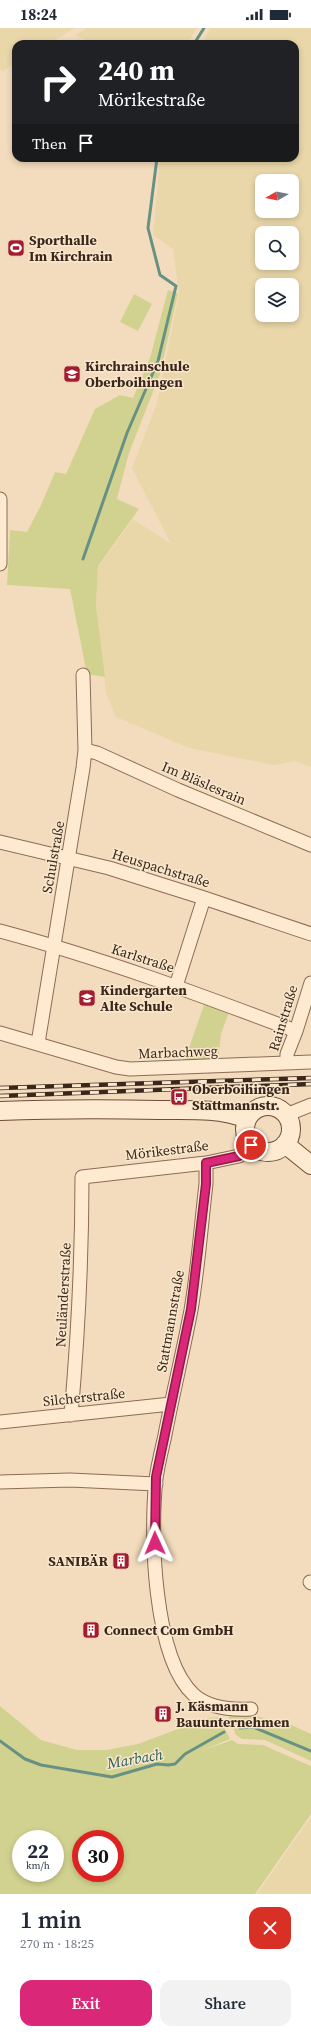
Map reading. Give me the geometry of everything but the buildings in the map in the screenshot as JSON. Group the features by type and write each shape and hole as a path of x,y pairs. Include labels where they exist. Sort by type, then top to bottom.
{"main road":[{"path":"264,1106 277,1108 286,1115 291,1130 285,1144 279,1149 266,1152 255,1149 251,1145 245,1133 247,1119 256,1109 264,1106"},
{"path":"0,1111 88,1109 198,1110 233,1113 247,1119"},
{"path":"285,1144 311,1165"}],"street":[{"path":"0,499 0,564"},
{"name":"Schulstraße","path":"44,1045 54,946 79,798 85,750 83,675"},
{"name":"Im Bläslesrain","path":"85,750 103,756 178,790 311,845"},
{"name":"Heuspachstraße","path":"0,842 109,868 311,934"},
{"path":"176,986 204,898"},
{"name":"Karlstraße","path":"0,931 54,946 176,986 296,1031"},
{"name":"Rainstraße","path":"287,1063 287,1054 311,983"},
{"name":"Marbachweg","path":"0,1033 130,1069 311,1062"},
{"path":"286,1115 311,1105"},
{"name":"Mörikestraße","path":"82,1177 206,1163 239,1156 251,1145"},
{"name":"Stattmannstraße","path":"206,1163 206,1184 191,1309 156,1484 154,1530 158,1592 165,1639 172,1660 185,1685 195,1696 220,1707 236,1710 252,1709"},
{"name":"Neuländerstraße","path":"71,1415 79,1324 82,1239 82,1177"},
{"name":"Silcherstraße","path":"0,1422 171,1404"},
{"path":"0,1482 70,1480 156,1484"}],"shaded area":[{"path":"0,28 75,28 55,40 12,40 12,65 3,71 0,69"},
{"path":"87,28 197,28 190,40 86,40 75,35"},
{"path":"210,28 311,28 311,767 295,761 274,765 189,748 116,717 106,694 96,606 98,567 133,519 171,544 132,468 157,403 179,294 173,249 153,235 160,162 299,162 299,40 204,40"},
{"path":"311,1817 311,1894 257,1894"}],"green space":[{"path":"168,290 178,293 160,374 129,453 117,499 139,509 98,566 96,606 105,677 87,674 70,589 7,585 10,530 27,532 41,505 55,472 66,474 95,409 120,395 133,398 150,358"},
{"path":"134,294 152,304 138,331 120,322"},
{"path":"204,1005 229,1012 221,1034 218,1060 184,1062"},
{"path":"0,1706 41,1740 77,1750 107,1750 138,1744 207,1718 219,1717 230,1739 201,1751 232,1740 238,1744 263,1745 311,1766 311,1814 255,1894 0,1894"},
{"path":"246,1714 287,1723 311,1734 311,1761 265,1740 242,1739 236,1735 228,1715"}],"waterway":[{"path":"196,40 204,28"},
{"path":"83,559 127,433 158,361 176,286 160,275 148,228 156,162"},
{"name":"Marbach","path":"240,1728 253,1727 311,1751"},
{"name":"Marbach","path":"0,1741 25,1759 41,1765 112,1777 157,1764 175,1764 185,1754 224,1732"}],"railway":[{"path":"0,1088 311,1078"},
{"path":"0,1096 311,1084"}],"place":[{"name":"Sporthalle Im Kirchrain","path":"16,248"},
{"name":"Kirchrainschule Oberboihingen","path":"72,374"},
{"name":"Kindergarten Alte Schule","path":"87,998"},
{"name":"Oberboihingen Stattmannstr.","path":"179,1097"},
{"name":"SANIBÄR","path":"121,1561"},
{"name":"Connect Com GmbH","path":"91,1630"},
{"name":"J. Käsmann Bauunternehmen","path":"163,1714"}],"route":[{"path":"155,1543 156,1477 191,1309 206,1184 206,1163 239,1156 251,1145"}]}
